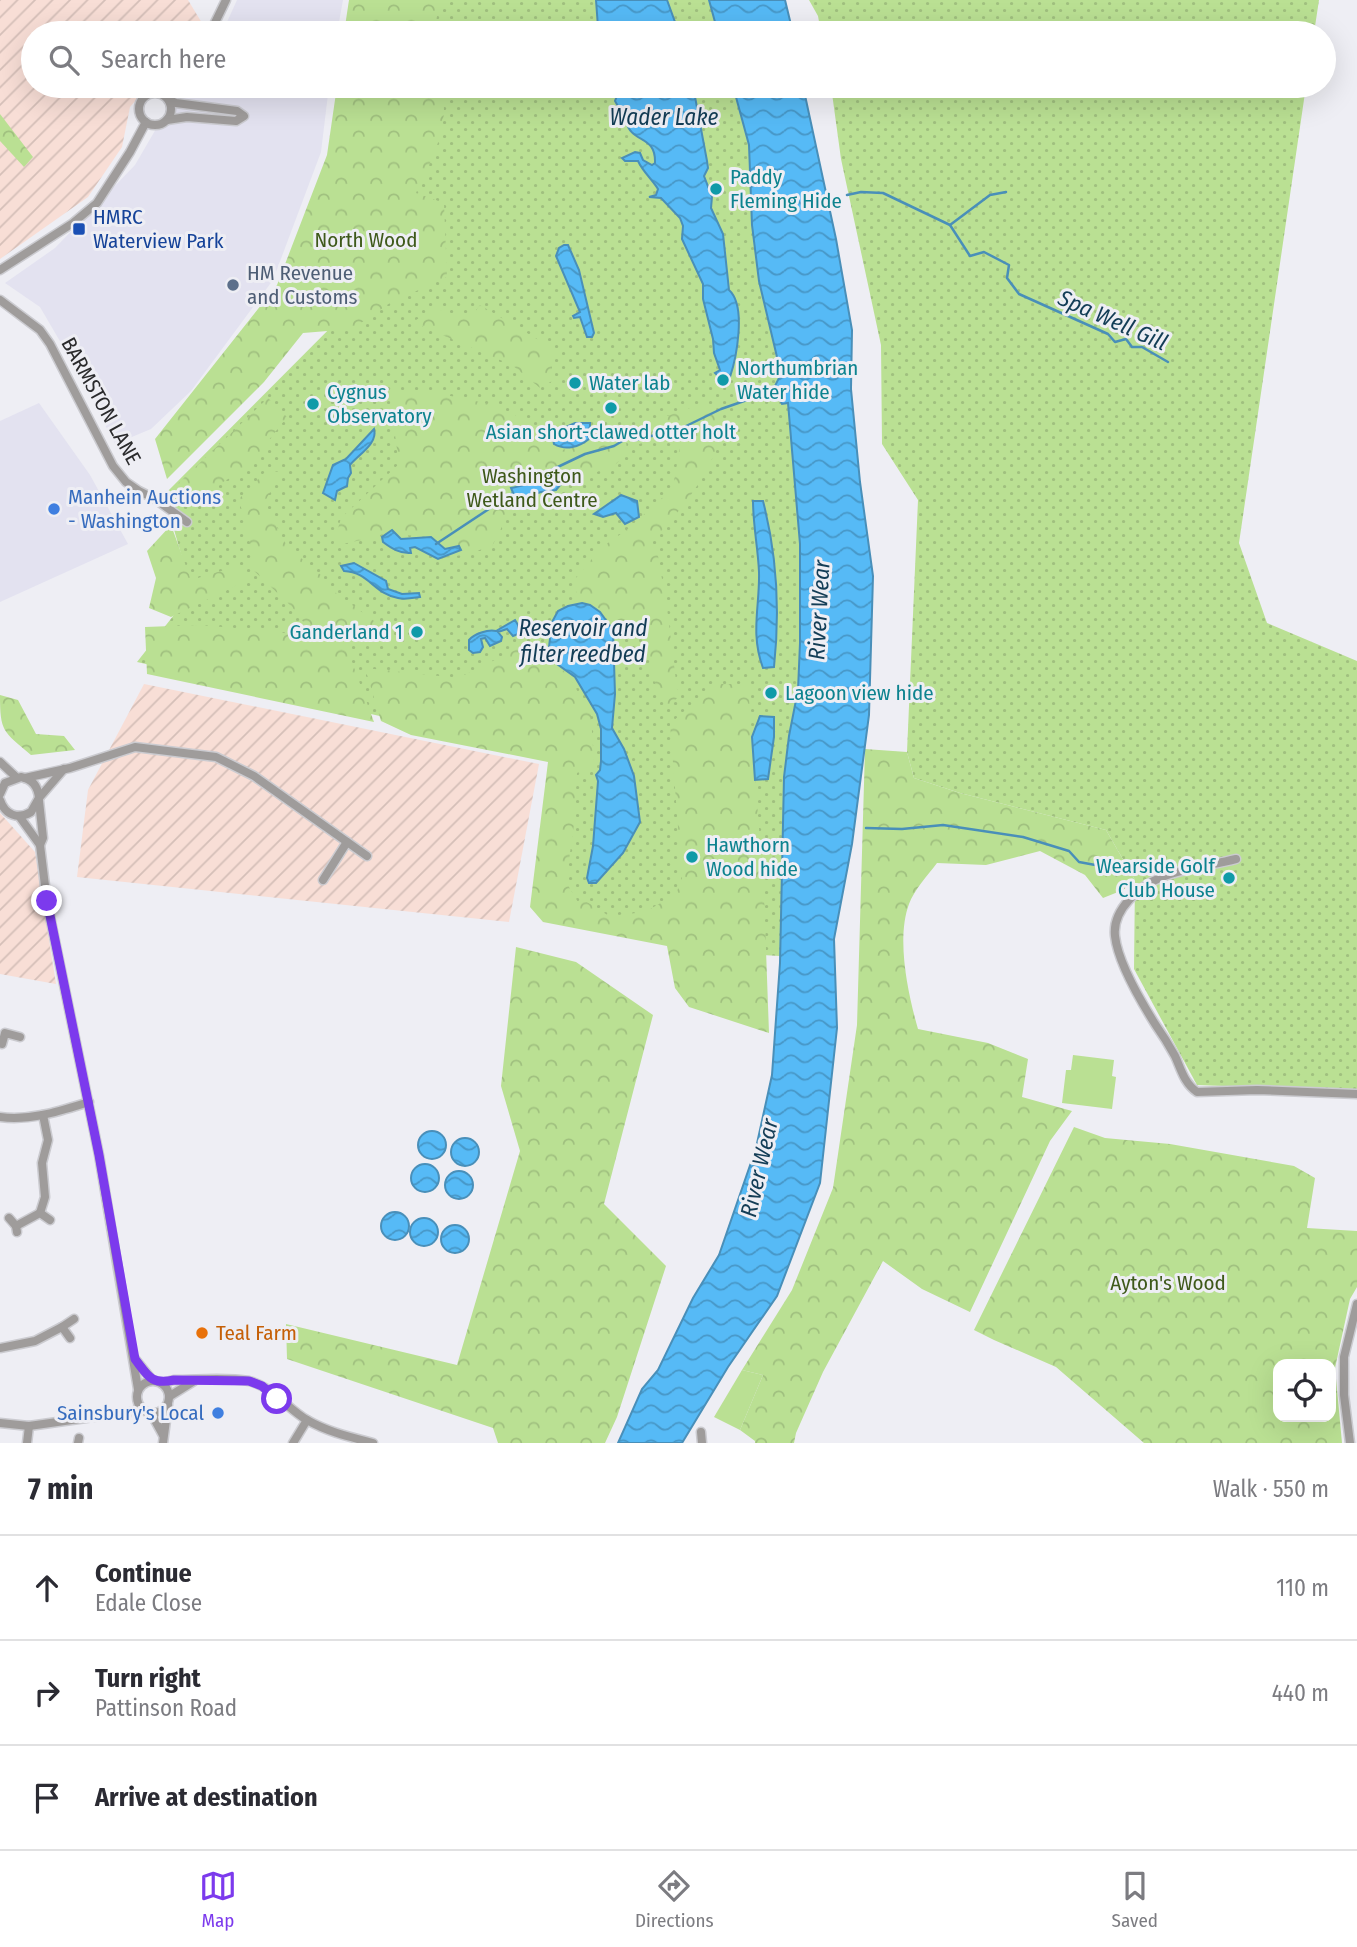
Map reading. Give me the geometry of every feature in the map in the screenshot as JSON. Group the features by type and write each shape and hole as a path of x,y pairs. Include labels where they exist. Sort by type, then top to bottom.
{"street":[{"path":"216,21 226,0"},
{"path":"144,98 139,109 146,122 155,125 187,117 236,121 244,116 237,111 169,100"},
{"path":"167,120 172,110 169,100"},
{"path":"0,270 73,223 97,203 146,122"},
{"name":"BARMSTON LANE","path":"0,300 40,330 50,344 113,467 126,482 187,522"},
{"path":"0,794 5,783 20,777 64,769 135,747 216,757 254,776 367,856"},
{"path":"0,762 36,785 47,901 89,1102 135,1359 137,1393 163,1439"},
{"path":"0,819 32,812 39,799 64,769"},
{"path":"0,800 4,809 15,816 40,845"},
{"path":"323,880 348,842"},
{"path":"1236,859 1164,876 1139,890 1127,902 1119,916 1114,934 1120,956 1144,1006 1175,1057 1185,1080 1194,1090 1357,1094"},
{"path":"2,1044 2,1032 20,1037"},
{"path":"0,1117 15,1119 43,1115 89,1102"},
{"path":"9,1218 17,1229 40,1213 45,1198 42,1163 48,1140 43,1115"},
{"path":"40,1213 50,1220"},
{"path":"1350,1443 1344,1395 1344,1357 1357,1304"},
{"path":"0,1348 35,1341 74,1319"},
{"path":"62,1327 70,1338"},
{"path":"135,1359 152,1380 166,1386 169,1401 163,1439"},
{"path":"116,1413 142,1385 152,1380"},
{"path":"162,1383 174,1380 249,1381 262,1386 289,1409 330,1432 373,1443"},
{"path":"0,1423 29,1426 116,1413 160,1412 169,1401 197,1380"},
{"path":"293,1443 307,1420"},
{"path":"27,1443 29,1426"},
{"path":"701,1432 702,1443"}],"shaded area":[{"path":"0,0 188,0 201,21 21,21 21,98 138,98 130,107 122,147 88,197 0,259"},
{"path":"237,0 343,0 339,21 227,21"},
{"path":"174,98 328,98 321,152 273,280 191,391 151,429 115,444 40,307 5,283 55,248 135,165"},
{"name":"Manhein Auctions - Washington","path":"39,403 90,475 128,544 0,602 0,421"},
{"path":"144,684 539,764 509,922 77,877 88,790"},
{"path":"0,813 35,852 56,984 0,974"}],"green space":[{"path":"349,0 441,0 436,21 346,21"},
{"path":"404,0 709,0 715,21 400,21"},
{"path":"809,0 1319,0 1316,21 819,21"},
{"name":"North Wood","path":"335,98 443,98 442,127 434,155 416,193 444,203 447,277 390,303 352,329 303,333 264,382 167,479 155,439 277,285 327,155"},
{"name":"Washington Wetland Centre","path":"387,98 736,98 749,145 752,225 759,281 781,374 775,386 769,389 770,394 777,394 782,403 788,402 800,544 798,690 784,777 780,956 727,953 550,922 560,756 137,662 192,592 164,495 370,288"},
{"path":"833,98 1304,98 1239,543 1267,623 1357,661 1357,1091 1197,1085 1134,969 1135,880 1106,830 960,793 914,778 907,752 918,500 882,444 881,345 841,159"},
{"path":"0,114 33,157 24,167 0,141"},
{"path":"480,305 552,348 552,381 540,388 512,365 412,322 437,309 469,319"},
{"path":"389,391 436,393 485,403 522,418 537,437 561,434 559,451 624,432 628,453 616,464 575,481 554,477 534,478 517,491 533,498 507,507 500,532 492,546 467,554 434,560 445,549 431,537 404,535 398,529 333,546 341,518 399,464"},
{"path":"268,398 287,417 247,468 180,507 167,494"},
{"path":"707,402 723,417 715,452 698,485 651,543 657,550 678,697 669,707 656,689 647,645 640,627 616,633 602,609 577,601 575,579 602,547 628,529 673,488 682,434 680,427 637,445 630,429"},
{"path":"266,471 282,472 264,503 287,546 322,576 333,591 385,629 308,628 292,607 251,568 253,557 239,499"},
{"path":"171,525 191,580 238,566 246,581 171,617 149,608 156,578 147,551"},
{"path":"199,625 272,631 345,643 374,722 147,674 145,627"},
{"path":"540,644 570,678 591,715 594,764 577,773 574,824 566,882 578,902 587,902 609,916 645,912 676,894 682,878 670,724 714,684 748,684 764,894 769,1033 689,1007 675,988 667,946 543,922 530,907 548,762 411,735 381,721 365,668 458,678 519,648"},
{"path":"0,695 18,700 36,734 64,736 75,750 31,755 5,730 1,717"},
{"path":"865,749 907,752 914,778 960,793 1106,830 1135,880 1123,890 1103,898 1085,875 1040,851 986,865 937,863 918,888 905,918 903,950 907,983 918,1029 988,1043 1028,1059 1022,1097 1072,1111 1050,1141 970,1312 922,1289 883,1261 823,1372 794,1443 755,1443 740,1430 763,1375 742,1370 792,1290 833,1188 857,1025"},
{"path":"516,947 576,962 653,1015 604,1204 666,1266 617,1417 605,1443 498,1443 493,1428 287,1359 286,1324 457,1365 520,1151 501,1086"},
{"path":"1073,1055 1114,1060 1112,1076 1116,1077 1112,1109 1062,1103 1066,1070 1071,1070"},
{"name":"Ayton's Wood","path":"1074,1127 1105,1138 1170,1144 1294,1166 1315,1178 1307,1228 1357,1231 1357,1287 1350,1299 1336,1363 1336,1359 1273,1359 1273,1422 1336,1422 1336,1379 1342,1443 1144,1443 1056,1367 974,1330"},
{"path":"742,1370 763,1375 740,1430 714,1417"}],"water":[{"path":"596,0 667,0 675,21 598,21"},
{"path":"709,0 785,0 790,21 715,21"},
{"name":"Wader Lake","path":"616,98 695,98 708,168 704,176 712,197 711,208 723,234 729,290 738,308 738,333 730,377 719,377 715,373 720,370 703,299 703,284 682,239 683,226 680,218 661,198 649,197 656,195 658,189 638,161 625,161 622,158 635,152 640,153 643,160 652,165 655,163 652,147 633,133 626,121 625,109 619,108"},
{"name":"River Wear","path":"736,98 806,98 836,239 852,330 851,389 873,576 869,715 852,844 834,939 837,1028 820,1183 777,1296 728,1367 682,1443 618,1443 642,1389 658,1370 693,1298 719,1255 756,1148 772,1075 780,963 784,777 798,690 800,544 788,403 782,404 777,394 770,394 769,388 775,386 781,374 759,281 752,225 749,145"},
{"path":"568,245 579,270 594,333 592,337 587,337 580,317 573,316 580,312 556,256 559,248"},
{"path":"575,423 590,423 587,432 589,439 572,447 554,444 552,433"},
{"path":"374,429 371,444 350,465 351,473 347,486 337,491 335,500 323,493 333,465 346,459"},
{"path":"557,473 561,484 556,490 516,500 511,488 546,474"},
{"path":"621,495 637,501 639,517 625,524 616,513 603,517 594,514"},
{"path":"753,501 763,501 774,562 777,625 774,667 763,668 757,643 759,572"},
{"path":"392,530 401,539 431,537 445,549 459,546 461,550 438,559 415,547 410,548 411,553 399,552 383,542 382,537"},
{"path":"354,563 386,581 388,589 402,594 419,593 420,597 403,599 390,596 360,575 344,571 341,566"},
{"name":"Reservoir and filter reedbed","path":"582,603 600,612 613,630 615,694 612,728 624,749 634,776 640,822 623,853 596,883 589,883 587,878 593,846 598,781 596,775 601,761 601,729 597,714 575,677 557,664 549,647 552,622 558,611"},
{"path":"515,620 518,634 513,636 507,629 498,632 502,637 501,641 490,646 485,638 481,639 483,647 480,652 473,653 469,650 469,640 474,636 485,631 496,631"},
{"path":"760,716 774,717 774,737 768,779 755,780 752,737"},
{"path":"432,1131 442,1135 446,1145 442,1155 432,1159 422,1155 418,1145 422,1135"},
{"path":"465,1138 475,1142 479,1152 475,1162 465,1166 455,1162 451,1152 455,1142"},
{"path":"425,1164 435,1168 439,1178 435,1188 425,1192 415,1188 411,1178 415,1168"},
{"path":"459,1171 469,1175 473,1185 469,1195 459,1199 449,1195 445,1185 449,1175"},
{"path":"395,1212 405,1216 409,1226 405,1236 395,1240 385,1236 381,1226 385,1216"},
{"path":"424,1218 434,1222 438,1232 434,1242 424,1246 414,1242 410,1232 414,1222"},
{"path":"455,1225 465,1229 469,1239 465,1249 455,1253 445,1249 441,1239 445,1229"}],"waterway":[{"name":"Spa Well Gill","path":"847,195 861,192 883,193 950,225 970,256 984,252 1009,265 1007,278 1019,294 1108,334 1115,342 1126,339 1132,347 1142,347 1168,362"},
{"path":"950,225 990,195 1006,192"},
{"path":"826,200 839,197"},
{"path":"636,440 682,428 721,409 770,392"},
{"path":"543,474 585,454 614,446 624,440"},
{"path":"436,544 513,493"},
{"path":"866,828 902,829 943,825 1023,837 1069,851 1079,862 1117,869"}],"place":[{"name":"Paddy Fleming Hide","path":"716,189"},
{"name":"HMRC Waterview Park","path":"79,229"},
{"name":"HM Revenue and Customs","path":"233,285"},
{"name":"Northumbrian Water hide","path":"723,380"},
{"name":"Water lab","path":"575,383"},
{"name":"Cygnus Observatory","path":"313,404"},
{"name":"Asian short-clawed otter holt","path":"611,408"},
{"name":"Manhein Auctions - Washington","path":"54,509"},
{"name":"Ganderland 1","path":"417,632"},
{"name":"Lagoon view hide","path":"771,693"},
{"name":"Hawthorn Wood hide","path":"692,857"},
{"name":"Wearside Golf Club House","path":"1229,878"},
{"name":"Teal Farm","path":"202,1333"},
{"name":"Sainsbury's Local","path":"218,1413"}],"route":[{"path":"47,901 99,1155 135,1359 152,1380 162,1383 202,1379 249,1381 262,1386 277,1399"}]}
